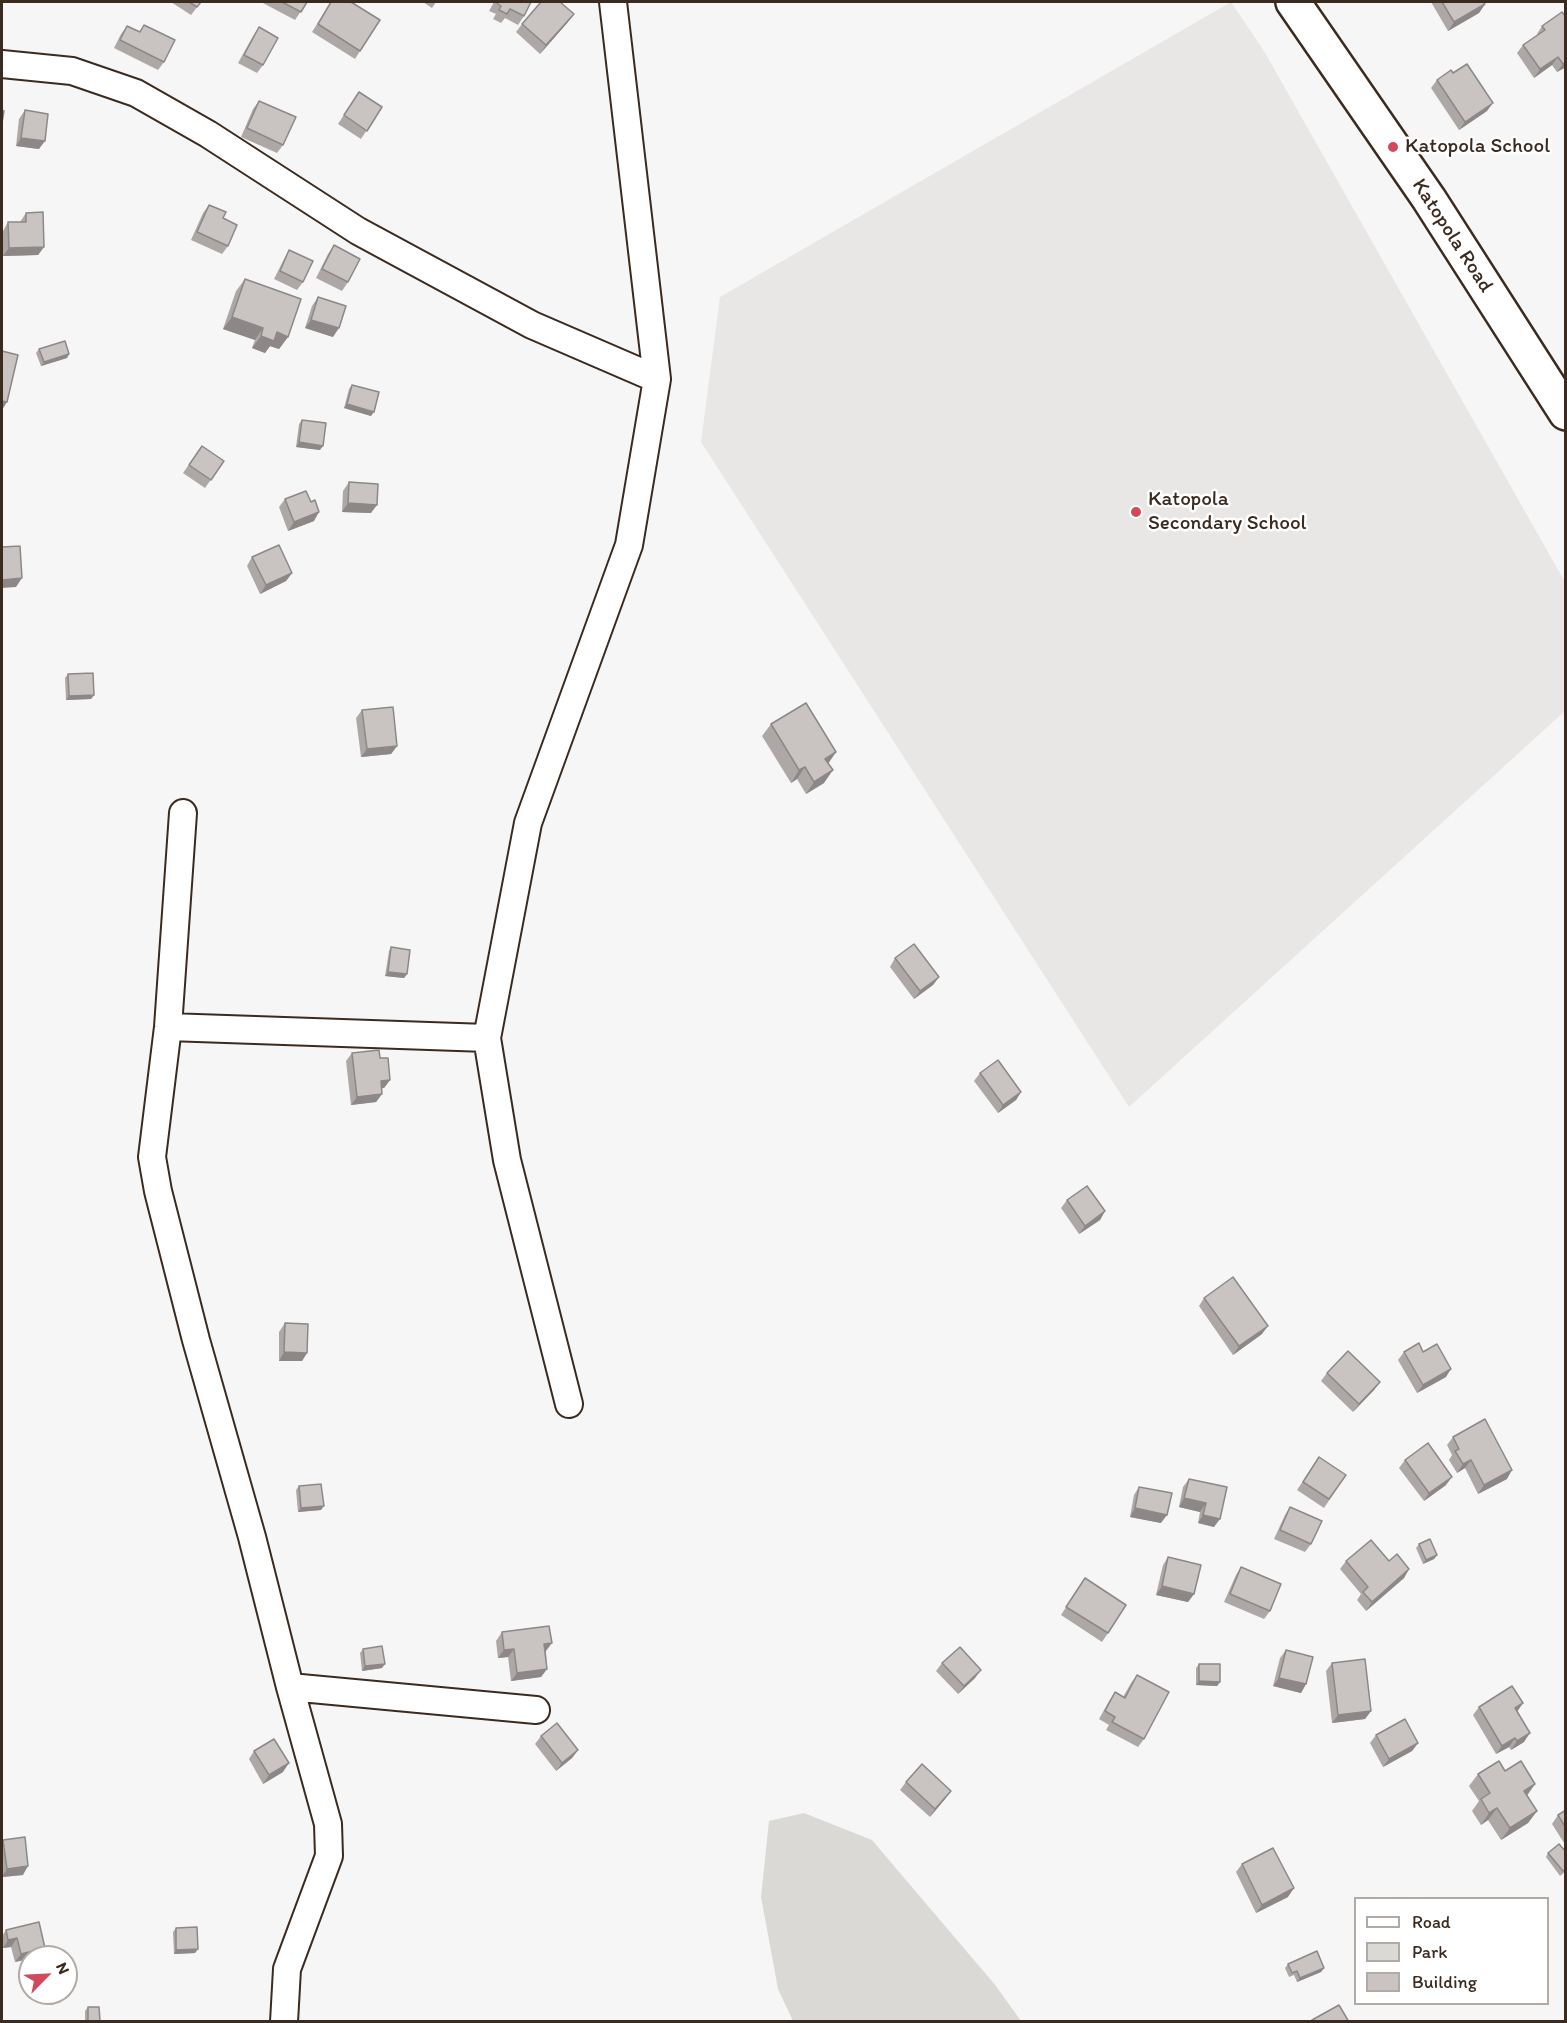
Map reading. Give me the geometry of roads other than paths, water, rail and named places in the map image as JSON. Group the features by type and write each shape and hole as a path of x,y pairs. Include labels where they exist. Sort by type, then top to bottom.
{"street":[{"path":"569,1404 507,1160 486,1038 528,823 629,545 657,379 613,2"},
{"name":"Katopola Road","path":"1293,2 1429,199 1566,413"},
{"path":"2,64 72,71 136,93 208,134 358,231 532,325 657,379"},
{"path":"183,813 168,1027 152,1157 196,1340 252,1537 328,1824 329,1856 287,1969 284,2022"},
{"path":"168,1027 486,1038"},
{"path":"290,1687 536,1710"}],"place":[{"name":"Katopola School","path":"1393,147"},
{"name":"Katopola Secondary School","path":"1136,512"}]}
